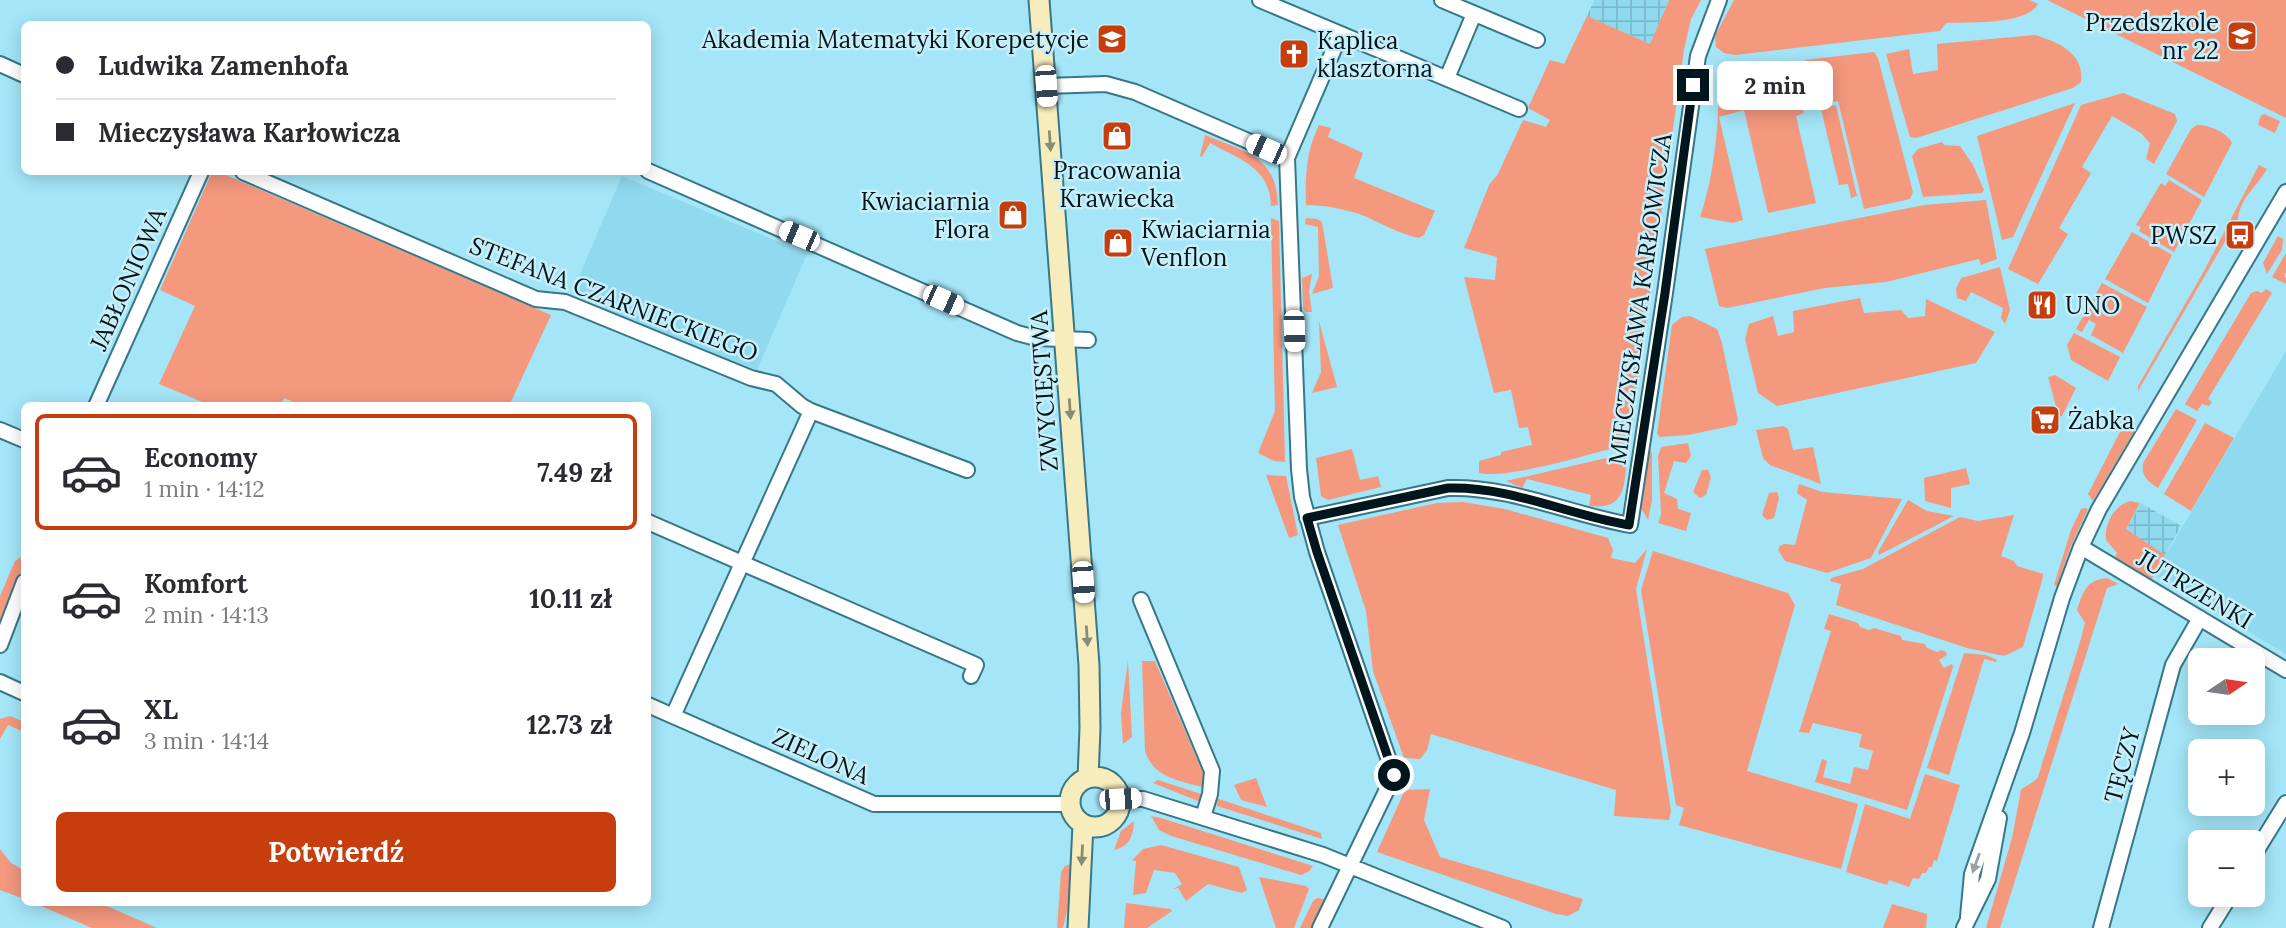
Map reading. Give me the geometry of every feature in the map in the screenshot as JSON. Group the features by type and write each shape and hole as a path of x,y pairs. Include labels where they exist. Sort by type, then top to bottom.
{"main road":[{"name":"ZWYCIĘSTWA","path":"1040,0 1089,665 1088,778"},
{"path":"1097,777 1106,780 1117,791 1120,799 1118,813 1109,823 1094,827 1083,825 1075,817 1070,804 1074,788 1088,778 1097,777"},
{"path":"1078,928 1083,825"}],"street":[{"path":"1260,0 1519,109"},
{"path":"1441,0 1537,40"},
{"name":"MIECZYSŁAWA KARŁOWICZA","path":"1307,518 1439,489 1472,487 1629,525 1698,56 1719,0"},
{"path":"1447,78 1474,14"},
{"path":"1320,928 1394,775 1317,552 1307,518 1299,469 1287,158 1340,35"},
{"path":"0,64 21,74"},
{"path":"1046,86 1106,85 1135,92 1287,158"},
{"path":"651,172 1017,333 1064,341 1088,340"},
{"name":"JABŁONIOWA","path":"98,402 200,175"},
{"name":"STEFANA CZARNIECKIEGO","path":"250,175 536,299 565,302 751,378 776,384 802,407 967,470"},
{"path":"1966,922 1988,879 2007,776 2062,598 2081,547 2099,509 2286,192"},
{"path":"673,716 811,411"},
{"path":"0,430 21,439"},
{"path":"651,523 976,665 971,676"},
{"name":"JUTRZENKI","path":"2081,547 2286,670"},
{"path":"0,645 21,590"},
{"path":"1141,600 1212,771 1210,794 1203,817"},
{"name":"TĘCZY","path":"2101,928 2173,665 2200,618"},
{"path":"0,682 21,692"},
{"name":"ZIELONA","path":"651,706 874,804 1070,804"},
{"path":"1120,799 1143,799 1349,866 1503,928"},
{"path":"2265,838 2286,803"},
{"path":"2210,928 2223,907"}],"shaded area":[{"path":"1594,0 1669,0 1650,44 1587,16"},
{"path":"1669,0 1701,0 1691,19 1684,50 1629,444 1510,473 1479,473 1479,461 1501,455 1501,452 1532,445 1528,427 1519,428 1511,390 1494,393 1464,277 1495,280 1497,257 1464,248 1489,185 1498,174 1523,120 1546,127 1550,120 1528,108 1550,60 1564,64 1587,16 1650,44"},
{"path":"1734,0 2030,0 2038,4 2022,16 1996,21 1946,23 1940,31 1735,55 1724,53 1716,47 1715,36"},
{"path":"2047,0 2286,0 2286,118"},
{"path":"2035,35 2053,41 2075,57 2081,72 2081,82 2073,88 1916,138 1910,137 1886,54 1909,49 1913,74 1938,70 1937,44"},
{"path":"1874,52 1878,58 1913,192 1910,199 1864,209 1838,101 1808,108 1803,90 1799,88 1820,83 1819,75 1793,78 1796,67 1805,60"},
{"path":"1770,64 1780,70 1783,88 1799,94 1804,113 1796,116 1816,203 1768,213 1744,110 1719,117 1743,220 1733,223 1700,217 1716,144 1719,70"},
{"path":"2123,93 2175,114 2177,121 2154,164 2146,159 2150,143 2141,133 2112,116 2082,167 2091,173 2059,228 2068,234 2038,284 2008,269 2081,105"},
{"path":"2075,103 2013,237 2002,240 1977,136"},
{"path":"1836,105 1857,196 1851,198 1848,184 1839,185 1821,109"},
{"path":"2261,115 2280,121 2275,133 2258,125"},
{"path":"1319,125 1331,128 1328,137 1363,153 1354,178 1435,211 1424,235 1419,238 1412,236 1348,211 1306,205 1307,164"},
{"path":"2197,125 2217,130 2232,143 2204,197 2166,174 2191,129"},
{"path":"1205,135 1245,151 1265,165 1276,188 1278,205 1271,206 1265,182 1259,173 1242,160 1210,143 1202,157 1200,156"},
{"path":"1942,142 1944,145 1960,146 1973,165 1984,190 1982,193 1923,197 1912,156 1918,149"},
{"path":"2259,165 2267,169 2246,198 2238,219 2138,391 2138,386 2204,271"},
{"path":"211,175 226,175 551,315 511,402 294,402 284,398 282,402 202,402 159,384 195,306 160,290"},
{"path":"622,176 807,254 757,370 621,320 574,288"},
{"path":"2169,180 2202,200 2174,252 2139,231 2141,227 2136,225 2161,183 2165,186"},
{"path":"1986,200 1997,259 1981,265 1979,259 1886,282 1825,288 1727,308 1719,306 1705,249 1924,205"},
{"path":"1271,218 1279,221 1285,462 1274,461 1258,453 1275,411"},
{"path":"1306,218 1322,222 1333,288 1312,294 1319,276 1318,227 1305,224"},
{"path":"2132,232 2172,255 2148,303 2105,279"},
{"path":"2278,236 2283,239 2282,250 2267,274 2263,263"},
{"path":"2286,253 2284,276 2286,284 2272,277"},
{"path":"2000,267 2010,310 2005,324 2001,318 2003,308 1971,292 1966,301 1957,298 1956,289 1961,278"},
{"path":"1312,274 1309,291 1312,312 1306,312 1303,308 1302,278"},
{"path":"2102,283 2147,307 2123,353 2091,335 2096,324 2089,320 2082,332 2076,329"},
{"path":"2266,289 2272,293 2208,399 2212,402 2209,406 2202,404 2197,411 2185,404 2251,293 2262,293"},
{"path":"1860,298 1864,313 1901,310 1908,318 1925,316 1926,299 1995,332 1976,363 1777,406 1758,393 1745,339 1749,324 1773,316 1778,336 1794,332 1793,311"},
{"path":"1690,316 1717,329 1738,420 1736,425 1688,435 1660,437 1657,434 1672,325 1682,317"},
{"path":"1319,321 1337,387 1312,393 1321,372"},
{"path":"2074,333 2120,357 2108,381 2071,360 2067,345"},
{"path":"2286,351 2286,654 2154,575"},
{"path":"2055,375 2076,388 2059,417 2048,377"},
{"path":"2176,409 2197,420 2158,488 2146,478 2143,463"},
{"path":"2205,423 2234,438 2191,511 2164,494"},
{"path":"2124,424 2135,430 2093,501 2088,494"},
{"path":"1783,426 1788,429 1793,450 1813,447 1821,484 1770,465 1763,458 1756,430"},
{"path":"1688,443 1691,456 1686,463 1674,461 1664,493 1677,499 1678,509 1691,513 1686,531 1658,523 1661,514 1658,456 1661,447"},
{"path":"1649,448 1652,453 1652,500 1648,520 1641,508"},
{"path":"1352,449 1360,480 1378,476 1381,487 1328,500 1321,496 1316,458"},
{"path":"1624,454 1628,456 1621,494 1610,504 1589,506 1591,495 1527,479 1522,488 1506,481"},
{"path":"1966,468 1970,484 1951,488 1951,508 1925,501 1924,478"},
{"path":"1702,470 1708,470 1711,477 1706,495 1700,498 1693,492"},
{"path":"1266,475 1286,476 1298,535 1289,538"},
{"path":"1799,484 1822,492 1902,499 1871,558 1827,573 1785,561 1778,550 1784,544 1795,545 1807,500 1797,493"},
{"path":"1777,492 1779,498 1774,518 1767,520 1762,515 1769,493"},
{"path":"1908,500 1927,511 1954,516 1879,555 1878,552"},
{"path":"1463,502 1505,509 1608,538 1613,550 1611,558 1635,563 1647,549 1636,589 1671,811 1669,820 1614,816 1616,790 1431,734 1427,750 1420,759 1404,758 1373,671 1366,611 1338,525 1437,503"},
{"path":"2124,503 2140,503 2126,529 2165,555 2151,580 2115,557 2117,553 2106,540 2111,516"},
{"path":"2141,503 2181,526 2165,555 2126,529"},
{"path":"2081,509 2088,509 2070,548 2057,586 2054,585 2071,530"},
{"path":"2014,515 2001,556 2014,561 2017,566 2043,574 2023,647 2004,656 1967,648 1836,605 1841,584 1830,581 1831,578 1863,569 1960,517 1978,521"},
{"path":"1653,551 1788,593 1795,605 1747,771 1858,804 1841,869 1679,825 1684,808 1676,805 1641,590"},
{"path":"21,557 21,572 0,625 0,596 15,561"},
{"path":"2107,578 2118,584 2107,588 2000,928 1986,928 2012,838 2021,790 2038,777 2080,642 2085,623 2077,610 2079,604 2090,584"},
{"path":"1829,614 1858,623 1860,627 1869,630 1874,628 1901,636 1902,640 1925,644 1927,648 1937,652 1946,652 1947,655 1939,660 1944,668 1952,664 1907,810 1815,782 1822,759 1827,761 1823,777 1850,784 1854,767 1868,770 1873,751 1859,747 1862,734 1813,723 1809,733 1799,732 1831,631 1824,629"},
{"path":"1964,653 1986,655 1997,660 1984,659 1949,775 1927,768"},
{"path":"1128,660 1132,737 1123,744 1121,713"},
{"path":"1142,661 1155,661 1207,782 1206,788 1170,777 1155,768 1149,760 1145,751"},
{"path":"10,716 21,721 21,731 8,725 0,739 0,719"},
{"path":"1925,774 1960,785 1937,861 1934,860 1932,867 1922,873 1919,879 1913,878 1909,887 1889,880 1887,885 1846,872 1865,804 1910,819"},
{"path":"1256,778 1267,807 1241,800 1234,785"},
{"path":"1158,780 1204,795 1198,801 1153,783"},
{"path":"1430,789 1424,820 1440,857 1583,899 1579,910 1568,916 1556,914 1377,852 1405,790"},
{"path":"1216,798 1321,833 1322,839 1217,806"},
{"path":"1151,816 1313,866 1301,875 1171,836 1159,830"},
{"path":"1134,821 1130,840 1114,850 1121,831"},
{"path":"1161,845 1239,867 1247,890 1242,893 1208,884 1186,901 1178,888 1173,889 1182,884 1175,873 1154,870 1146,893 1133,895 1136,861 1132,860 1143,849"},
{"path":"0,849 11,863 21,868 21,898 0,890"},
{"path":"1070,864 1069,903 1063,928 1057,928 1061,872"},
{"path":"1259,877 1306,886 1309,889 1294,928 1276,928"},
{"path":"1317,898 1324,899 1311,928 1300,928 1313,901"},
{"path":"1126,903 1172,911 1147,928 1124,928"},
{"path":"1892,904 1927,914 1926,928 1883,928"},
{"path":"41,906 107,906 157,928 92,928"}],"place":[{"name":"Przedszkole nr 22","path":"2242,36"},
{"name":"Akademia Matematyki Korepetycje","path":"1112,39"},
{"name":"Kaplica klasztorna","path":"1294,54"},
{"name":"Pracowania Krawiecka","path":"1117,136"},
{"name":"Kwiaciarnia Flora","path":"1013,215"},
{"name":"PWSZ","path":"2240,235"},
{"name":"Kwiaciarnia Venflon","path":"1118,243"},
{"name":"UNO","path":"2042,305"},
{"name":"Żabka","path":"2045,420"}],"route":[{"path":"1394,775 1307,518 1448,488 1472,487 1629,525 1665,293 1693,85"}]}
